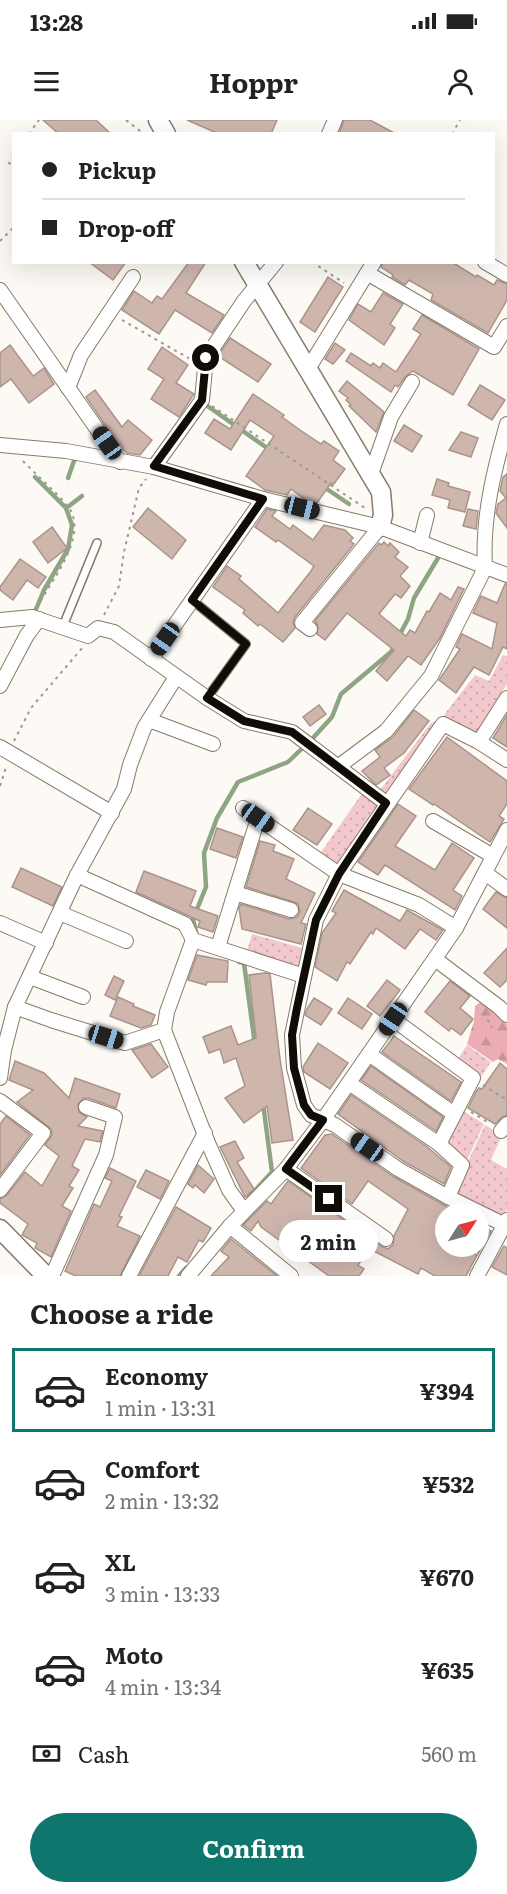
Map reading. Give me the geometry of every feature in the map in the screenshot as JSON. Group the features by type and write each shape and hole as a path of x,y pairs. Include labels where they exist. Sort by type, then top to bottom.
{"street":[{"path":"245,264 381,492 381,521 303,623"},
{"path":"154,466 202,400 206,358 244,302 274,264"},
{"path":"488,264 507,276"},
{"path":"308,369 371,268 494,347 507,326"},
{"path":"68,388 81,355 133,277"},
{"path":"0,290 120,462"},
{"path":"371,474 391,417 412,382"},
{"path":"339,766 386,731 431,676 485,567 488,508 497,460 507,424"},
{"path":"4,445 66,451 154,466 263,499 381,521 420,543 507,575"},
{"path":"151,659 263,499"},
{"path":"420,543 427,515"},
{"path":"0,620 36,618 88,636 98,628 114,632 176,677 244,721 292,732 386,803"},
{"path":"0,686 36,618"},
{"path":"0,1078 2,1049 15,1007 77,874 124,789 130,765 149,720 176,677"},
{"path":"479,742 507,698"},
{"path":"149,720 213,744"},
{"path":"477,1276 506,1224 448,1197 398,1169 335,1125 311,1115 304,1105 294,1068 292,1035 316,920 339,874 386,803 443,724 479,742 507,760"},
{"path":"5,750 112,813"},
{"path":"243,808 339,874 419,906 456,928"},
{"path":"218,947 258,818"},
{"path":"434,821 494,856"},
{"path":"188,1276 230,1226 286,1169 323,1120 456,928 507,830"},
{"path":"485,873 507,889"},
{"path":"77,874 185,924 193,940 167,1012 164,1030 229,1190 244,1211"},
{"path":"235,893 291,910"},
{"path":"60,913 126,941"},
{"path":"0,923 46,943"},
{"path":"193,940 304,976"},
{"path":"435,959 499,1006 507,1015"},
{"path":"30,977 83,998"},
{"path":"15,1007 125,1043 164,1030"},
{"path":"393,1019 473,1078 439,1144"},
{"path":"369,1054 456,1109"},
{"path":"349,1083 439,1144 462,1165 448,1197"},
{"path":"0,1101 43,1133 0,1190"},
{"path":"52,1276 106,1155 115,1117 86,1107"},
{"path":"129,1276 205,1133"},
{"path":"286,1169 386,1239"},
{"path":"230,1226 291,1276"},
{"path":"0,1229 46,1276"}],"lane":[{"path":"63,626 97,543"},
{"path":"192,600 246,644 207,698"}],"path":[{"path":"126,120 141,132"},
{"path":"0,241 12,229"},
{"path":"315,264 357,291"},
{"path":"109,312 205,368"},
{"path":"202,400 381,521"},
{"path":"4,445 69,509 74,523 71,548 36,618"},
{"path":"0,786 5,750 31,708 98,628 119,586 124,552 139,488 154,466"},
{"path":"481,1008 492,1028"},
{"path":"473,1078 507,1100"},
{"path":"456,1109 504,1127"}],"shaded area":[{"path":"503,655 507,656 507,684 475,736 443,722 387,794 380,790 431,723 440,720 475,675 489,681"},
{"path":"363,792 382,805 338,869 319,855"},
{"path":"252,934 306,949 302,970 247,951"},
{"path":"467,1045 491,1062 479,1080 456,1062"},
{"path":"463,1111 484,1124 466,1162 447,1144"},
{"path":"485,1125 502,1135 491,1160 507,1169 507,1209 502,1219 489,1213 489,1203 467,1203 452,1196"}],"green space":[{"path":"482,1001 497,1012 507,1024 507,1064 498,1059 493,1062 467,1044 474,1021 475,1006"}],"building":[{"path":"43,120 96,120 109,132 57,132"},
{"path":"187,120 277,120 272,132 214,132"},
{"path":"344,120 370,120 392,132 340,132"},
{"path":"92,264 125,264 113,280"},
{"path":"188,264 205,264 186,293 224,315 212,333 175,310 159,334 122,310 134,291 152,303 157,296 162,299"},
{"path":"382,264 455,264 494,285 497,280 507,284 507,300 488,333 431,300 433,294 409,280 405,285 381,267"},
{"path":"328,277 343,287 315,332 300,322"},
{"path":"383,293 403,304 390,324 395,328 384,345 349,320 358,304 371,312"},
{"path":"422,315 479,349 453,395 413,371 398,387 395,385 391,392 346,361 351,353 371,366 373,363 380,368 383,363 396,372 421,334 413,329"},
{"path":"230,338 271,364 258,382 218,356"},
{"path":"335,343 345,350 333,364 325,359"},
{"path":"10,345 33,376 44,368 54,384 29,403 11,379 0,387 0,353"},
{"path":"162,347 188,365 176,383 194,394 179,417 151,399 164,379 148,369"},
{"path":"347,381 384,412 376,432 349,406 351,405 346,400 348,398 339,391"},
{"path":"480,385 505,400 492,420 468,405"},
{"path":"95,390 122,427 128,420 152,440 140,455 127,453 121,448 86,397"},
{"path":"253,394 321,444 324,441 339,451 333,460 345,469 333,485 331,483 317,503 306,500 291,489 287,495 265,490 246,476 274,436 250,420 231,450 205,433 214,419 230,429"},
{"path":"404,425 422,436 412,452 394,441"},
{"path":"461,432 478,438 471,457 449,450"},
{"path":"507,474 507,528 496,513 498,504 506,498 500,491 503,477"},
{"path":"437,479 449,483 448,486 470,492 465,512 448,508 450,500 432,495"},
{"path":"148,508 186,540 172,559 133,527"},
{"path":"267,509 276,511 272,516 290,529 293,525 313,540 324,525 345,530 353,538 350,541 354,544 295,617 293,622 295,628 283,642 260,624 258,626 243,613 245,610 213,587 227,566 241,576 239,579 278,613 311,571 314,566 278,540 276,542 255,527"},
{"path":"468,509 478,511 476,529 463,526"},
{"path":"52,527 67,548 48,563 33,542"},
{"path":"384,542 388,546 390,543 399,552 395,557 408,567 400,576 410,586 401,598 395,594 379,614 406,636 410,630 415,633 440,593 451,600 458,587 464,589 440,638 421,665 408,656 387,681 376,671 394,650 347,613 325,640 317,634 318,626 315,621 379,543 381,545"},
{"path":"20,559 46,577 38,588 27,580 13,600 0,590 0,587"},
{"path":"507,584 507,649 503,647 489,675 474,667 456,693 439,680 460,649 456,647 462,634 492,649 497,623 473,613 481,596 497,603"},
{"path":"319,705 326,714 310,726 303,717"},
{"path":"414,710 429,721 404,753 384,768 390,775 376,785 362,771 380,757 375,750 393,737"},
{"path":"507,715 507,747 493,738"},
{"path":"447,737 507,781 507,804 499,816 504,819 490,842 409,789"},
{"path":"398,804 416,816 395,846 435,870 452,843 474,858 453,890 462,896 455,910 385,865 378,875 358,862"},
{"path":"308,808 332,824 317,845 293,830"},
{"path":"217,828 243,837 236,858 210,849"},
{"path":"260,841 275,845 273,851 294,859 286,879 315,893 301,923 306,924 301,944 242,929 239,908 241,904 289,919 297,917 300,912 298,904 294,902 246,887"},
{"path":"21,868 62,887 53,906 12,887"},
{"path":"144,871 196,891 190,906 218,916 213,932 198,927 200,921 136,892"},
{"path":"344,890 400,921 407,910 443,930 436,940 420,929 405,949 376,928 350,964 347,962 337,981 315,967 322,933 336,913 332,911"},
{"path":"496,892 507,898 507,928 483,909"},
{"path":"507,948 507,980 500,987 484,973"},
{"path":"197,955 228,961 227,982 207,982 206,985 188,980"},
{"path":"270,974 293,1140 272,1143 267,1106 244,1123 225,1098 245,1086 236,1058 224,1063 220,1049 209,1053 203,1037 231,1026 238,1045 256,1038 249,975"},
{"path":"114,976 124,981 115,1000 105,995"},
{"path":"387,980 400,990 380,1016 367,1006"},
{"path":"450,981 470,996 460,1008 473,1019 461,1035 451,1028 449,1031 425,1012"},
{"path":"118,997 155,1015 151,1025 141,1028 110,1016"},
{"path":"314,998 332,1009 321,1025 305,1015"},
{"path":"348,998 372,1014 362,1029 338,1013"},
{"path":"394,1036 461,1082 451,1101 382,1052"},
{"path":"318,1043 348,1063 330,1089 304,1072 303,1067"},
{"path":"151,1044 168,1067 152,1078 132,1050"},
{"path":"15,1061 44,1073 69,1098 75,1078 120,1094 116,1108 88,1098 84,1098 78,1104 79,1112 87,1117 78,1126 103,1131 100,1142 85,1139 72,1166 79,1170 69,1186 73,1188 62,1206 71,1211 51,1257 35,1248 37,1243 22,1235 28,1224 0,1203 0,1199 7,1195 25,1172 42,1186 59,1156 45,1145 52,1135 51,1129 17,1102 33,1090 9,1080"},
{"path":"500,1063 507,1069 507,1115 495,1124 468,1108 476,1092 479,1088 482,1089"},
{"path":"371,1066 443,1117 436,1131 361,1080"},
{"path":"351,1095 426,1146 451,1167 444,1184 403,1161 338,1114"},
{"path":"6,1116 30,1135 0,1175 0,1124"},
{"path":"332,1134 394,1177 440,1203 435,1203 435,1257 476,1257 466,1276 435,1276 421,1268 418,1274 370,1249 358,1265 364,1269 359,1276 329,1276 261,1227 258,1221 251,1231 243,1225 267,1201 271,1204 288,1181 381,1246 388,1249 393,1245 394,1236 408,1209 368,1181 352,1204 301,1168 325,1135"},
{"path":"235,1141 244,1158 237,1162 254,1189 245,1197 220,1147"},
{"path":"198,1165 214,1179 204,1193 195,1185 193,1188 188,1184"},
{"path":"110,1168 136,1181 119,1216 122,1217 117,1226 140,1236 120,1276 76,1276 65,1271 94,1204 100,1207 112,1181 105,1178"},
{"path":"146,1170 169,1181 160,1199 137,1187"},
{"path":"176,1207 211,1228 203,1242 199,1240 187,1262 178,1257 168,1276 139,1276"},
{"path":"231,1239 277,1276 211,1276 229,1257 221,1251"},
{"path":"504,1246 507,1248 507,1275 492,1267"}],"waterway":[{"path":"206,405 270,450"},
{"path":"68,478 75,458"},
{"path":"34,614 44,590 68,549 72,525 66,508 35,477"},
{"path":"324,487 349,504"},
{"path":"69,506 82,496"},
{"path":"399,636 408,619 414,598 438,558"},
{"path":"197,936 193,919 206,887 204,853 217,818 238,782 288,762 332,717 341,694 391,652 394,646"},
{"path":"239,962 244,963 255,1045"},
{"path":"249,1197 272,1172 263,1103"},
{"path":"179,1276 186,1268"}],"route":[{"path":"206,358 202,400 154,466 263,499 192,600 246,644 207,698 244,721 292,732 386,803 339,874 316,920 292,1035 294,1068 304,1105 311,1115 323,1120 286,1169 329,1199"}]}
